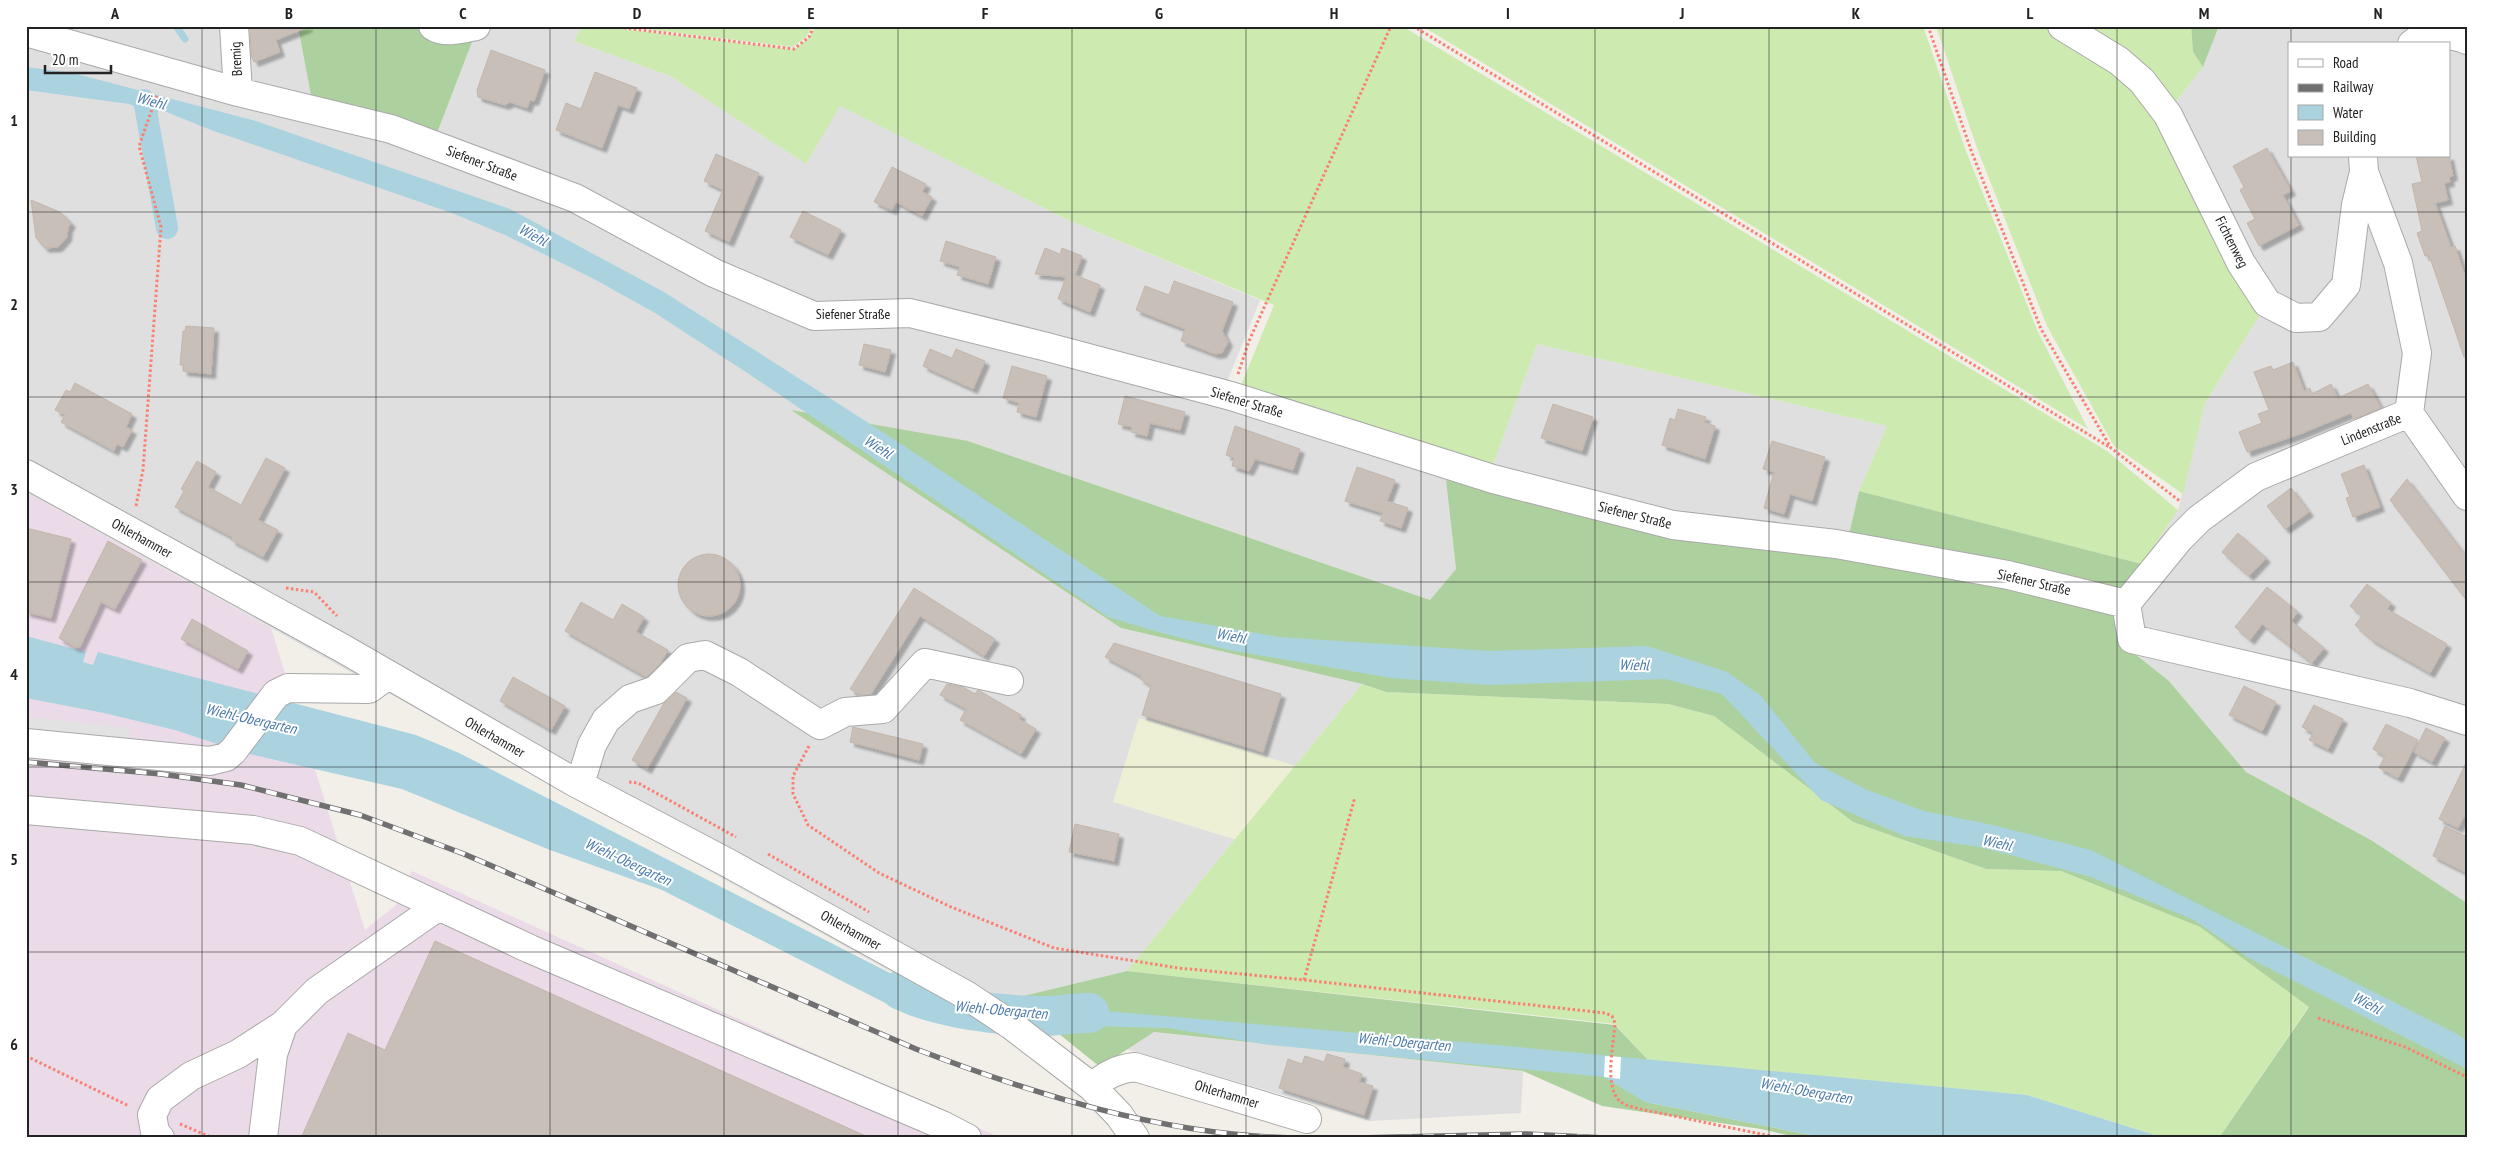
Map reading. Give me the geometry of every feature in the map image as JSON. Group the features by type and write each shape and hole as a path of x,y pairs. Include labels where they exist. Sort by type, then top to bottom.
{"street":[{"name":"Bremig","path":"234,26 238,92"},
{"name":"Fichtenweg","path":"2062,26 2119,61 2142,82 2168,115 2242,263 2267,303 2296,318 2319,317 2346,285 2363,164"},
{"name":"Siefener Straße","path":"26,32 238,92 391,129 575,198 714,273 814,316 910,313 1047,346 1231,396 1494,479 1673,525 1836,544 2008,575 2126,604"},
{"path":"2414,42 2420,36 2456,35 2467,40"},
{"name":"Lindenstraße","path":"2126,604 2180,538 2200,520 2256,477 2410,413 2417,353 2398,263 2363,164"},
{"path":"2410,413 2467,496"},
{"name":"Ohlerhammer","path":"26,474 388,675 576,783 728,863 966,995 1011,1025 1092,1087 1104,1077 1120,1068 1135,1067 1307,1119"},
{"path":"2126,604 2132,639 2410,702 2467,721"},
{"path":"576,783 584,771 592,745 606,720 630,699 656,690 688,658 705,655 739,672 820,725 845,712 883,709 924,663 1009,681"},
{"path":"26,743 210,761 226,757 233,751 276,694 288,688 369,689 388,675"},
{"path":"26,810 253,830 279,835 318,848 530,949 932,1121 967,1138"},
{"path":"156,1127 160,1099 191,1076 238,1054 283,1025 317,990 439,906"},
{"path":"262,1138 273,1054 283,1025"},
{"path":"1092,1087 1119,1115 1135,1138"}],"path":[{"path":"609,26 794,48 809,37 814,26"},
{"path":"1231,396 1249,341 1391,26"},
{"path":"1413,26 2111,448 2192,510 2200,520"},
{"path":"1928,26 1971,150 2041,329 2111,448"},
{"path":"126,529 133,517 143,470 161,227 139,146 165,70"},
{"path":"820,725 792,776 793,794 808,826 879,873 951,907 1054,948 1178,968 1605,1013 1612,1016 1615,1023 1611,1079 1614,1095 1622,1103 1640,1109 1780,1138"},
{"path":"1304,980 1355,797"},
{"path":"2318,1018 2405,1047 2467,1076"},
{"path":"26,1056 156,1127 184,1125 213,1138"}],"shaded area":[{"path":"26,26 298,26 434,141 478,26 582,26 574,41 670,76 806,164 839,105 1066,219 1260,300 1218,404 1493,465 1537,344 1887,426 1859,491 1844,556 1678,535 1446,480 1456,569 1430,600 968,441 1121,628 1362,684 1127,971 1011,999 931,994 26,492"},
{"path":"2219,26 2467,26 2467,903 2371,840 2246,772 2169,681 2120,642 2142,564 2178,510 2205,403 2263,310 2170,109 2203,67"},
{"path":"26,492 271,628 365,930 396,905 412,871 1001,1138 26,1138"},
{"path":"26,717 130,728 129,745 26,735"},
{"path":"1153,1032 1523,1071 1521,1113 1370,1121 1127,1049"}],"green space":[{"path":"298,26 428,26 477,29 434,141 313,106"},
{"path":"582,26 598,26 794,50 810,37 815,26 1402,26 2107,451 2178,510 2142,564 1859,491 1887,426 1537,344 1493,465 1241,385 1274,305 1066,219 840,106 806,164 670,76 574,41"},
{"path":"621,26 812,26 807,36 793,47"},
{"path":"1422,26 1923,26 1966,151 2038,332 2088,429"},
{"path":"1936,26 2191,26 2193,52 2203,67 2170,109 2263,310 2205,403 2183,494 2114,446 2047,326 1977,148"},
{"path":"2191,26 2219,26 2203,67 2193,52"},
{"path":"791,410 968,441 1430,600 1456,569 1446,480 1678,535 1844,556 1859,491 2142,564 2120,642 2169,681 2246,772 2371,840 2467,903 2467,1138 2219,1138 2309,1007 2200,927 2061,871 1986,869 1853,822 1714,716 1668,704 1386,692 1362,684 1121,628"},
{"path":"1362,684 1386,692 1668,704 1714,716 1853,822 1986,869 2061,871 2200,927 2309,1006 2219,1138 2164,1138 2027,1095 1648,1060 1615,1024 1127,971"},
{"path":"1139,718 1348,782 1322,866 1113,802"},
{"path":"1127,971 1615,1025 1648,1060 1646,1102 1826,1138 1800,1138 1761,1129 1602,1106 1523,1071 1154,1032 1100,1067 1048,1025 1011,999"}],"water":[{"name":"Wiehl","path":"26,67 73,73 256,121 510,209 664,292 895,440 1160,616 1279,637 1490,651 1647,646 1727,672 1761,696 1815,763 1867,790 1924,811 1988,824 2091,850 2457,1034 2467,1041 2467,1069 2249,958 2194,920 2091,877 1980,847 1904,836 1821,800 1722,694 1665,679 1488,685 1391,678 1229,650 1108,617 749,374 655,313 594,279 505,235 452,213 211,130 159,109 156,117 129,104 26,90"},
{"path":"26,636 86,652 83,662 93,665 98,652 416,735 459,753 931,994 977,1022 943,1022 909,1015 662,890 550,850 402,789 245,753 175,730 104,713 26,698"},
{"path":"1011,999 1048,1006 1485,1044 2027,1095 2164,1138 1826,1138 1645,1102 1604,1077 1269,1045 1168,1028 1048,1025"}],"pier":[{"path":"931,994 1011,999 1048,1025 977,1022"},
{"path":"1605,1056 1621,1057 1620,1079 1604,1077"}],"building":[{"path":"250,26 308,27 276,40 280,52 254,62 251,55"},
{"path":"491,50 545,70 534,101 530,100 527,108 510,102 505,105 478,97 477,90"},
{"path":"595,72 637,88 629,109 618,105 602,148 556,130 566,103 581,109"},
{"path":"2267,148 2291,191 2283,195 2299,225 2259,246 2247,223 2255,219 2240,190 2244,187 2233,166"},
{"path":"716,154 759,173 729,242 705,231 723,190 704,181"},
{"path":"2416,158 2449,158 2453,176 2449,177 2450,182 2444,183 2448,200 2435,203 2451,247 2455,246 2467,282 2467,357 2464,357 2429,255 2425,256 2417,233 2422,231 2412,184 2422,182"},
{"path":"892,167 926,184 922,192 932,197 922,216 896,202 892,210 874,202"},
{"path":"31,200 60,212 71,223 68,228 67,237 58,247 45,248 36,238"},
{"path":"803,211 841,230 828,255 790,237"},
{"path":"946,241 996,257 988,284 957,275 960,267 940,261"},
{"path":"1045,248 1060,254 1062,248 1082,256 1075,275 1100,285 1090,312 1058,299 1066,277 1035,274"},
{"path":"1174,281 1233,302 1222,331 1228,342 1222,353 1215,354 1181,341 1185,329 1136,310 1145,286 1169,295"},
{"path":"186,326 214,328 211,374 183,371 183,365 180,365 183,331 185,331"},
{"path":"864,344 891,350 885,372 859,365"},
{"path":"930,349 952,358 956,349 985,361 973,389 923,366"},
{"path":"2293,362 2304,391 2310,388 2312,394 2331,384 2338,398 2368,384 2381,408 2354,419 2351,413 2300,434 2247,452 2239,432 2262,423 2258,414 2269,410 2254,372 2271,366 2273,370"},
{"path":"1012,366 1047,376 1036,417 1017,412 1019,403 1003,398"},
{"path":"75,383 132,414 126,427 132,430 123,447 117,444 114,451 61,422 65,415 55,410 66,390 70,392"},
{"path":"1125,396 1185,412 1180,430 1150,423 1147,436 1131,432 1132,427 1118,424"},
{"path":"1553,404 1593,417 1582,451 1541,438"},
{"path":"1678,409 1706,417 1704,422 1715,426 1705,459 1662,445 1670,418 1675,420"},
{"path":"1235,426 1300,449 1293,470 1255,459 1249,471 1232,466 1234,458 1226,455"},
{"path":"1772,441 1825,457 1812,501 1790,494 1784,514 1764,508 1774,472 1763,469"},
{"path":"266,458 285,468 258,520 278,530 263,557 231,540 232,537 175,507 184,491 181,489 197,461 216,472 208,487 241,505"},
{"path":"2364,465 2380,507 2353,517 2346,498 2350,497 2341,474"},
{"path":"1357,467 1395,480 1387,501 1408,508 1401,528 1380,521 1383,513 1345,501"},
{"path":"2407,479 2467,558 2467,601 2390,500"},
{"path":"2291,488 2309,512 2285,529 2267,506"},
{"path":"26,528 71,539 51,618 26,612"},
{"path":"2238,533 2266,558 2249,576 2222,552"},
{"path":"108,541 142,560 115,609 101,602 80,647 75,647 59,638"},
{"path":"703,554 715,554 731,563 738,573 740,585 738,597 731,607 715,616 703,616 692,611 683,602 678,591 678,579 683,568 692,559"},
{"path":"2367,584 2391,603 2387,609 2447,644 2430,673 2372,640 2355,625 2362,616 2350,606"},
{"path":"2267,587 2298,612 2291,621 2324,648 2312,663 2262,624 2250,640 2235,627"},
{"path":"914,588 995,639 984,656 920,616 871,694 860,695 850,689"},
{"path":"581,602 613,620 622,604 644,617 636,632 668,650 660,664 646,677 565,631"},
{"path":"192,619 248,651 238,669 181,639"},
{"path":"1114,643 1281,694 1263,752 1142,715 1151,686 1139,678 1141,676 1105,657"},
{"path":"513,677 565,706 551,730 500,701"},
{"path":"947,684 963,687 975,694 978,690 1021,715 1019,719 1036,729 1021,754 960,720 966,709 940,695"},
{"path":"2244,686 2276,702 2262,731 2229,715"},
{"path":"676,692 687,698 647,769 632,760 664,703"},
{"path":"2314,705 2343,719 2328,749 2309,740 2313,733 2302,727"},
{"path":"2386,724 2418,740 2398,778 2379,768 2385,756 2373,749"},
{"path":"853,727 923,744 919,760 850,742"},
{"path":"2426,728 2445,738 2432,762 2414,752"},
{"path":"2467,761 2467,811 2458,828 2439,819"},
{"path":"1075,824 1119,834 1114,861 1069,852"},
{"path":"2445,826 2467,837 2467,873 2433,856"},
{"path":"435,941 870,1138 301,1138 348,1033 385,1050"},
{"path":"1327,1054 1345,1059 1343,1067 1362,1074 1359,1082 1373,1086 1364,1115 1279,1088 1288,1059 1302,1064 1305,1056 1324,1062"}],"waterway":[{"path":"176,26 185,39"},
{"name":"Wiehl","path":"144,100 167,228"},
{"name":"Wiehl-Obergarten","path":"901,990 933,1002 988,1013 1024,1016 1089,1013"}],"railway":[{"path":"26,762 161,774 241,785 360,815 464,854 916,1049 1007,1082 1054,1097 1148,1121 1244,1135 1293,1138"},
{"path":"1357,1138 1527,1134 1605,1138"}]}
